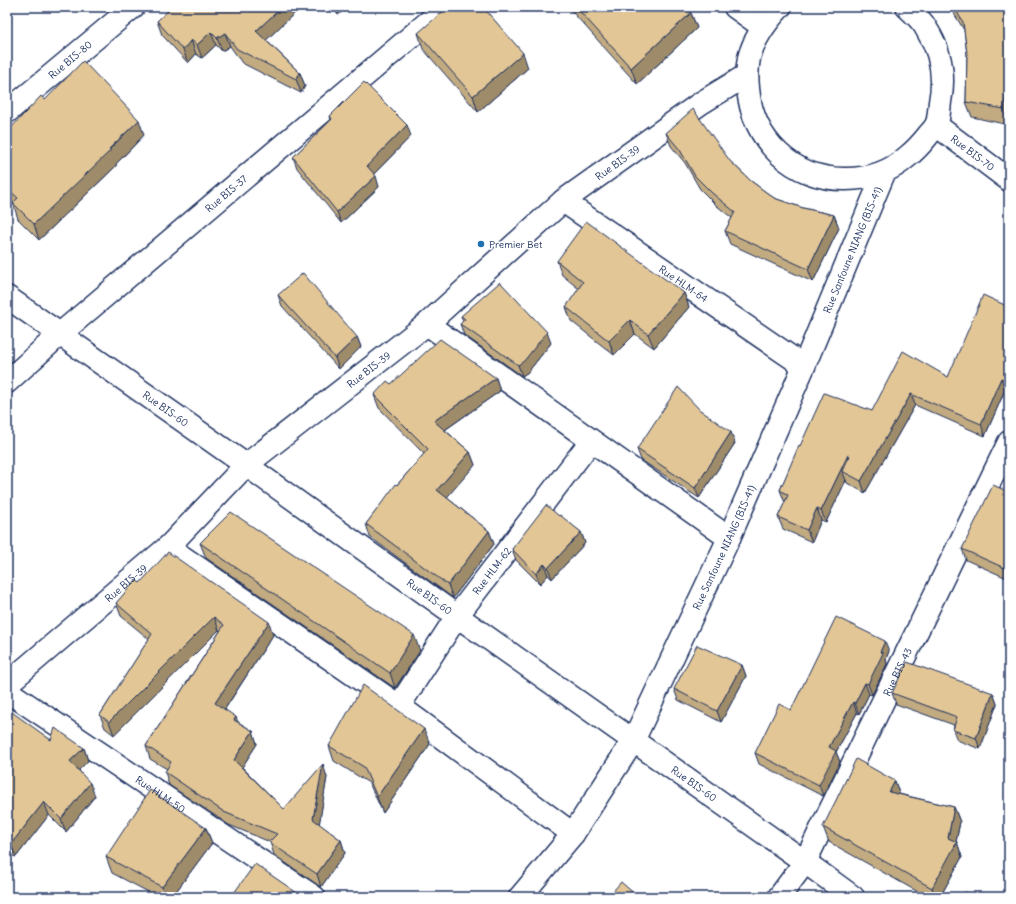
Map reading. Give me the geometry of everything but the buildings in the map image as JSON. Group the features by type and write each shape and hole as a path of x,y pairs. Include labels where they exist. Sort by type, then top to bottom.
{"street":[{"name":"Rue BIS-80","path":"7,112 132,7"},
{"name":"Rue BIS-37","path":"7,382 60,334 446,7"},
{"path":"735,7 763,28"},
{"path":"780,7 763,28 755,42 749,58 747,75 749,100 756,124 770,145 788,162 810,174 835,180 860,179 884,173 901,163 916,150 936,126 943,89 941,64 934,41 921,20 907,7"},
{"name":"Rue BIS-39","path":"7,684 168,547 246,465 427,324 563,201 701,104 747,75"},
{"name":"Rue BIS-70","path":"936,126 1009,180"},
{"name":"Rue Sanfoune NIANG (BIS-41)","path":"520,897 573,834 633,741 729,538 804,366 884,173"},
{"name":"Rue HLM-64","path":"563,201 804,366"},
{"name":"Rue BIS-60","path":"7,297 246,465 853,897"},
{"path":"427,324 729,538"},
{"name":"Rue HLM-62","path":"399,706 457,616 591,441"},
{"name":"Rue BIS-43","path":"779,897 805,862 1009,442"},
{"path":"168,547 399,706 573,834"},
{"name":"Rue HLM-50","path":"7,690 314,897"}],"place":[{"name":"Premier Bet","path":"481,244"}]}
